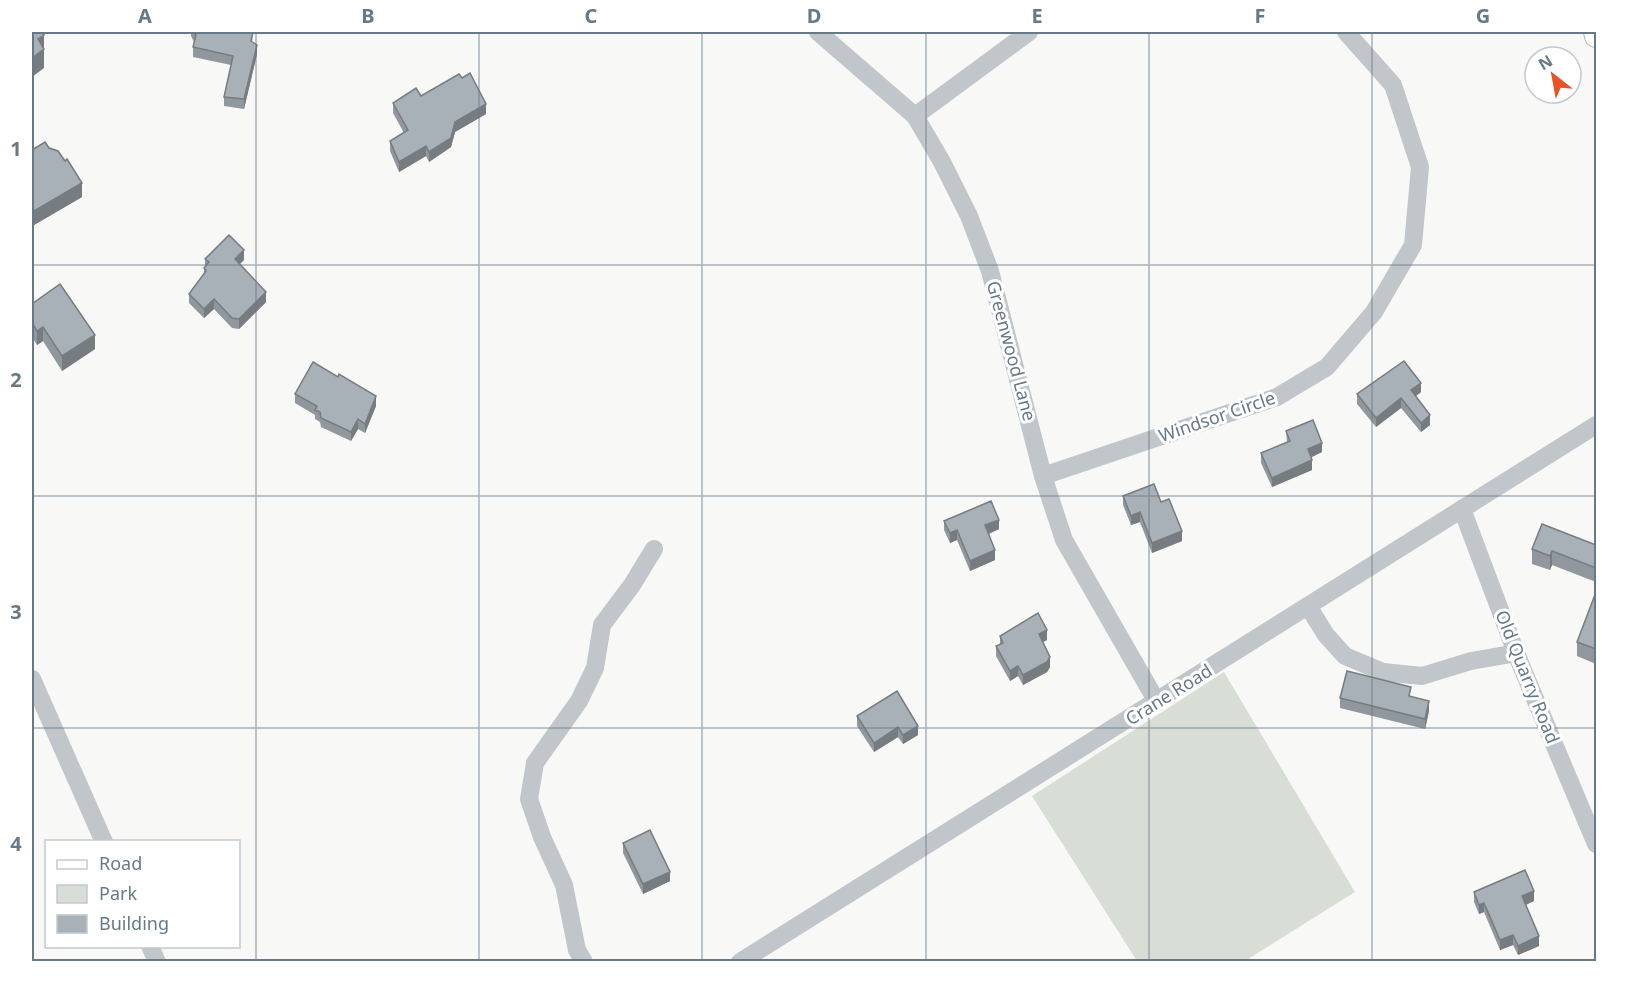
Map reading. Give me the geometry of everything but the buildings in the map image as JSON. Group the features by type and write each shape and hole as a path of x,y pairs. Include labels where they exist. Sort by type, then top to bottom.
{"main road":[{"path":"1595,32 1596,36"}],"street":[{"name":"Greenwood Lane","path":"818,32 915,116 969,216 990,271 1043,476 1064,540 1157,702"},
{"path":"915,116 1029,32"},
{"name":"Windsor Circle","path":"1043,476 1277,397 1327,367 1374,312 1413,245 1420,166 1393,85 1346,32"},
{"name":"Crane Road","path":"740,962 1596,425"},
{"name":"Old Quarry Road","path":"1462,509 1516,653 1596,844"},
{"path":"584,962 577,950 564,885 542,837 529,799 535,763 579,701 595,668 602,625 632,585 654,549"},
{"path":"1308,606 1326,635 1345,657 1383,672 1422,676 1471,661 1516,653"},
{"path":"32,679 103,840"},
{"path":"151,948 157,962"}],"green space":[{"path":"1224,672 1355,892 1245,961 1137,961 1032,796"}]}
